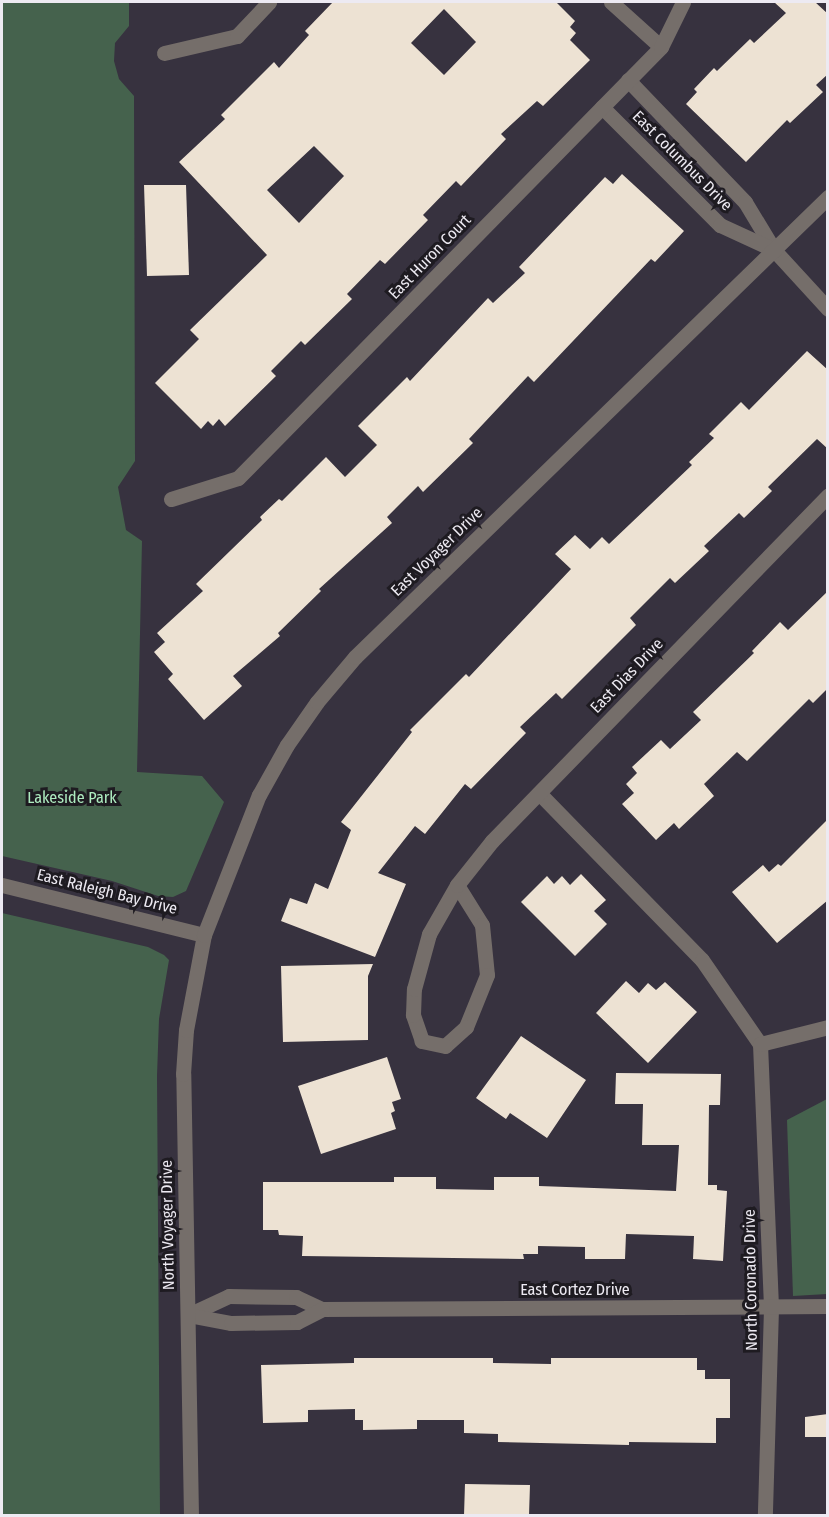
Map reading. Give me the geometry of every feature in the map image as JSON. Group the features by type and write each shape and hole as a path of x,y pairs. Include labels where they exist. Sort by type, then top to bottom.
{"street":[{"path":"164,53 237,36 269,2"},
{"path":"611,2 661,47"},
{"name":"East Huron Court","path":"171,499 238,478 661,47 683,2"},
{"name":"East Columbus Drive","path":"628,80 745,202 774,250 828,309"},
{"name":"East Columbus Drive","path":"602,107 720,225 774,250"},
{"path":"774,250 828,197"},
{"name":"East Voyager Drive","path":"204,935 260,795 287,745 317,702 355,657 774,250"},
{"name":"East Dias Drive","path":"457,885 482,925 487,975 466,1027 445,1046 422,1041 413,1015 414,989 429,934 457,885 492,841 828,496"},
{"path":"539,793 702,960 760,1044 828,1027"},
{"name":"East Raleigh Bay Drive","path":"2,885 204,935"},
{"name":"North Voyager Drive","path":"191,1515 183,1074 186,1030 204,935"},
{"name":"North Coronado Drive","path":"760,1044 771,1308 765,1515"},
{"name":"East Cortez Drive","path":"188,1315 229,1296 296,1297 322,1309 828,1306"},
{"name":"East Cortez Drive","path":"188,1315 231,1323 297,1322 322,1309"}],"green space":[{"name":"Lakeside Park","path":"2,2 129,2 129,26 115,43 114,61 119,79 134,96 135,461 118,487 126,530 142,541 137,772 202,776 224,802 186,891 173,897 158,896 112,881 2,856"},
{"path":"2,913 148,947 169,960 159,1019 157,1076 160,1515 2,1515"},
{"path":"827,1099 827,1294 793,1296 787,1120"}],"building":[{"path":"333,2 556,2 575,21 570,27 576,33 570,40 590,60 543,106 537,101 501,134 506,139 461,186 456,181 423,215 428,220 385,264 380,260 347,294 352,299 305,345 301,341 271,371 276,376 225,426 219,419 213,426 208,421 201,429 155,383 199,339 190,330 267,255 179,162 225,119 221,115 274,62 279,68 309,35 305,31","holes":["444,9 476,42 444,75 411,43","314,146 344,176 299,223 267,190"]},
{"path":"774,2 815,2 828,14 828,74 816,85 823,92 790,123 787,120 746,162 686,104 697,92 694,89 714,68 717,71 750,39 754,43 786,13"},
{"path":"622,174 684,231 655,262 651,259 534,382 528,376 469,439 473,443 423,492 418,486 387,517 392,523 319,589 321,591 278,633 280,636 233,676 242,686 204,720 168,679 173,674 154,652 165,642 157,633 203,591 196,584 262,520 260,517 279,499 282,501 326,457 345,477 377,445 358,426 407,377 410,381 488,298 493,303 525,273 519,267 605,177 613,184"},
{"path":"144,185 186,185 189,275 147,276"},
{"path":"807,351 828,370 828,449 817,439 768,487 772,491 744,518 739,513 704,546 709,551 675,583 670,578 630,618 636,625 562,699 556,693 520,727 526,733 471,789 465,784 425,834 415,826 378,873 406,884 375,957 281,921 290,898 307,904 315,883 328,889 351,830 341,822 412,732 410,730 466,674 469,677 571,569 555,554 575,535 590,549 602,537 609,544 692,465 689,462 714,438 709,434 741,402 749,410"},
{"path":"828,591 828,688 813,703 809,699 747,761 737,752 704,784 714,796 679,829 674,823 656,840 622,804 634,793 626,784 637,773 632,767 661,740 670,749 701,720 693,712 754,653 752,651 780,622 788,630"},
{"path":"828,819 828,900 777,943 732,892 763,865 769,872 778,864 781,866"},
{"path":"581,874 606,900 594,911 607,924 575,956 521,902 547,876 554,884 562,876 570,885"},
{"path":"373,964 368,976 368,1040 283,1042 281,966"},
{"path":"626,981 639,993 648,983 656,990 665,982 697,1012 648,1063 596,1013"},
{"path":"521,1036 586,1080 547,1138 510,1113 506,1119 476,1098"},
{"path":"387,1057 401,1099 392,1102 395,1111 391,1113 396,1129 321,1154 298,1086"},
{"path":"616,1073 721,1074 720,1105 709,1105 708,1185 717,1185 717,1190 727,1191 723,1261 693,1259 694,1236 626,1234 625,1259 585,1259 585,1247 538,1246 538,1254 523,1254 524,1259 302,1256 303,1236 279,1235 278,1230 263,1230 263,1182 394,1182 394,1177 436,1177 436,1189 494,1190 494,1177 539,1177 539,1186 676,1191 679,1145 642,1145 643,1104 615,1104"},
{"path":"354,1358 493,1358 493,1363 551,1364 551,1358 697,1358 697,1370 705,1370 705,1379 730,1379 730,1418 716,1418 716,1443 629,1442 629,1445 498,1442 498,1434 464,1433 464,1420 417,1420 417,1429 363,1430 363,1420 355,1420 355,1409 308,1410 308,1422 263,1423 261,1365 354,1363"},
{"path":"828,1414 828,1437 805,1437 805,1417"},
{"path":"465,1484 530,1485 529,1515 464,1515"}]}
